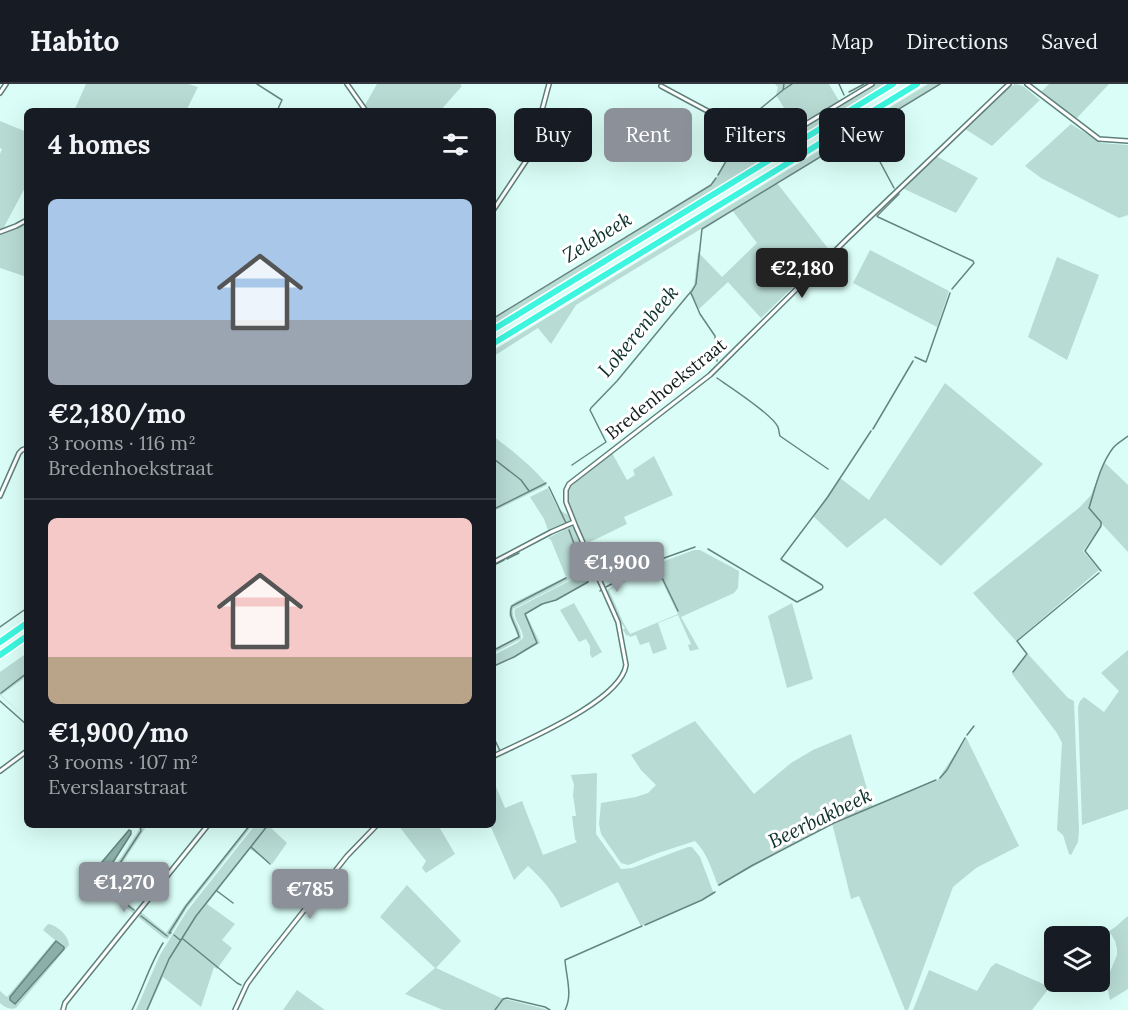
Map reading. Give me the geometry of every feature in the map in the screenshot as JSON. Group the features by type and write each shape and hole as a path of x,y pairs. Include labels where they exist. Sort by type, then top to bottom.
{"highway":[{"path":"496,328 893,84"},
{"path":"496,342 917,84"},
{"path":"0,642 24,625"},
{"path":"0,655 24,638"}],"street":[{"path":"0,93 6,84"},
{"path":"347,84 364,108"},
{"path":"496,206 530,155 549,84"},
{"path":"662,86 728,122 748,149 756,152 763,150 872,84"},
{"name":"Bredenhoekstraat","path":"574,522 565,496 569,484 710,375 1009,84"},
{"path":"1027,84 1099,140 1128,141"},
{"path":"0,231 24,222"},
{"path":"0,496 19,453 24,449"},
{"path":"496,561 574,522 618,622 625,660 625,669 600,699 577,715 496,755"},
{"path":"0,771 24,753"},
{"path":"63,1010 65,1003 206,828"},
{"path":"236,1010 247,984 261,965 347,856 374,828"}],"shaded area":[{"path":"86,84 188,84 198,87 188,108 75,108"},
{"path":"377,84 460,84 462,86 443,108 366,108 365,105"},
{"path":"775,84 829,84 839,101 827,108 819,108 819,113 807,120 807,108 784,108 776,95 778,87"},
{"path":"876,84 885,84 846,108 837,108"},
{"path":"928,84 939,84 900,108 889,108"},
{"path":"1015,84 1023,86 1040,100 992,146 965,129 1005,90"},
{"path":"1049,84 1109,84 1076,119 1041,92"},
{"path":"819,119 819,125 807,132 807,127"},
{"path":"0,121 24,131 24,190 4,227 0,229 0,154 2,149 0,148"},
{"path":"1071,124 1101,143 1128,145 1128,215 1119,218 1041,178 1025,166"},
{"path":"819,151 819,157 777,183 830,251 761,318 728,282 699,309 689,292 694,285 698,252 722,277 757,243 732,210 576,305 551,344 538,328 496,355 496,349 801,162 807,162 807,158"},
{"path":"936,156 978,178 956,213 902,188"},
{"path":"726,162 759,162 496,323 496,318 712,185"},
{"path":"24,224 24,276 0,268 0,235"},
{"path":"870,250 949,291 937,327 853,283"},
{"path":"1057,257 1099,275 1067,360 1028,337"},
{"path":"945,383 1043,464 941,566 885,518 847,548 813,516 840,478 869,500"},
{"path":"496,439 530,466 547,485 496,510"},
{"path":"612,453 627,480 635,475 633,470 654,456 673,495 624,517 627,524 586,544 570,511 568,492 588,471"},
{"path":"1104,462 1128,485 1128,552 1102,524 1083,551 1099,570 1016,641 973,593 1080,507 1091,495"},
{"path":"548,488 558,509 568,515 588,560 581,563 589,582 556,601 548,602 526,614 540,643 496,666 496,654 523,638 514,613 515,609 573,578 513,609 513,613 520,631 521,639 496,652 496,648 518,637 509,615 510,606 566,577 551,540 548,538 563,532 566,528 564,523 548,530 530,497"},
{"path":"694,550 700,550 739,571 738,588 734,593 681,617 699,649 690,651 688,645 691,644 678,615 658,623 667,649 653,654 649,642 640,645 636,635 627,636 607,590 652,566 609,590 623,622 630,634 678,614 654,565"},
{"path":"574,603 602,652 592,658 586,639 579,642 560,610"},
{"path":"792,603 813,679 787,688 768,616"},
{"path":"1128,650 1128,809 1082,825 1078,707 1084,697 1104,712 1119,691 1101,673"},
{"path":"1027,653 1068,698 1074,701 1079,830 1078,842 1071,855 1063,835 1057,830 1062,743 1057,733 1012,674"},
{"path":"24,655 24,678 1,695 24,716 0,695 0,672"},
{"path":"695,721 754,794 791,763 813,750 851,734 872,806 937,781 966,737 1019,846 976,868 953,887 908,1010 905,1010 859,896 851,899 832,823 718,886 706,856 695,841 628,865 621,863 601,834 599,824 601,803 648,793 656,785 641,770 631,755"},
{"path":"597,773 596,834 621,869 632,868 692,847 700,857 714,894 641,926 618,882 561,908 547,886 528,866 514,880 491,828 496,828 496,787 505,808 522,801 543,855 577,842 572,816 576,816 571,775"},
{"path":"145,828 107,887 135,909 134,914 104,891 102,886 139,829"},
{"path":"247,828 251,828 187,908 168,939 138,917 141,912 166,933 184,906"},
{"path":"253,828 271,828 287,843 272,864 250,849 207,904 235,924 222,940 232,948 217,969 214,967 201,1007 163,977 148,1010 136,1010 160,955 187,911"},
{"path":"400,828 440,828 455,854 426,873 422,868 426,861"},
{"path":"129,830 131,834 101,881 98,882 91,875"},
{"path":"407,885 461,941 436,968 501,998 549,1010 443,1010 405,994 435,968 380,917"},
{"path":"1128,916 1128,989 1110,1000 1110,972 1117,949 1110,930"},
{"path":"48,924 62,932 69,945 16,1008 5,1007 0,1003 0,991 7,997 55,940 43,930"},
{"path":"56,941 64,949 15,1004 10,997"},
{"path":"996,963 1044,984 1044,992 1046,992 1032,1010 913,1010 929,970 977,991 991,967"},
{"path":"297,990 325,1010 283,1010"}],"waterway":[{"path":"257,84 282,100 278,108"},
{"name":"Zelebeek","path":"761,108 783,90 784,84"},
{"name":"Zelebeek","path":"783,90 792,84"},
{"name":"Zelebeek","path":"839,84 844,95"},
{"name":"Zelebeek","path":"849,92 864,84"},
{"name":"Lokerenbeek","path":"572,465 606,442 591,408 617,381 696,284 702,229 940,84"},
{"name":"Zelebeek","path":"718,175 726,162"},
{"name":"Lokerenbeek","path":"880,162 894,188"},
{"name":"Zelebeek","path":"496,317 711,185 716,178"},
{"name":"Lokerenbeek","path":"899,194 878,217 973,261 974,263 952,289"},
{"path":"691,293 700,314 715,336 717,361"},
{"name":"Lokerenbeek","path":"915,357 926,362 950,293"},
{"name":"Lokerenbeek","path":"873,429 913,361"},
{"path":"717,378 768,415 778,427 780,436 828,469"},
{"name":"Lokerenbeek","path":"708,549 797,602 822,589 822,585 781,559 827,498 871,431"},
{"name":"Beerbakbeek","path":"1101,571 1085,551 1101,526 1101,522 1089,508 1098,477 1108,455 1128,436"},
{"path":"496,461 521,480 529,491"},
{"name":"Lokerenbeek","path":"496,508 546,483"},
{"path":"549,487 566,523"},
{"path":"496,665 537,643 525,614 588,582 569,530"},
{"name":"Lokerenbeek","path":"606,587 653,562 695,547"},
{"path":"507,559 519,553"},
{"path":"496,564 504,560"},
{"path":"656,565 678,611"},
{"name":"Beerbakbeek","path":"1027,654 1017,641 1099,573"},
{"path":"496,649 519,637 511,617 512,606 566,578"},
{"name":"Zelebeek","path":"0,627 24,610"},
{"name":"Beerbakbeek","path":"1013,672 1026,655"},
{"path":"1,693 24,675"},
{"name":"Lokerenbeek","path":"0,701 24,722"},
{"name":"Beerbakbeek","path":"967,735 974,726"},
{"name":"Beerbakbeek","path":"940,778 965,738"},
{"path":"496,742 500,751"},
{"name":"Beerbakbeek","path":"719,885 834,823 936,780"},
{"path":"134,910 107,890 105,886 141,831 140,828"},
{"path":"171,933 169,933 186,906 248,828"},
{"path":"147,1010 169,959 196,916 266,828"},
{"path":"251,847 270,864"},
{"path":"217,891 233,903"},
{"name":"Beerbakbeek","path":"645,925 715,892"},
{"path":"141,916 167,936"},
{"name":"Beerbakbeek","path":"565,1010 569,998 565,960 642,926"},
{"path":"174,935 180,940"},
{"path":"183,939 241,985"},
{"path":"132,1010 163,943"},
{"name":"Beerbakbeek","path":"495,1010 503,999 507,998 550,1010"}]}
